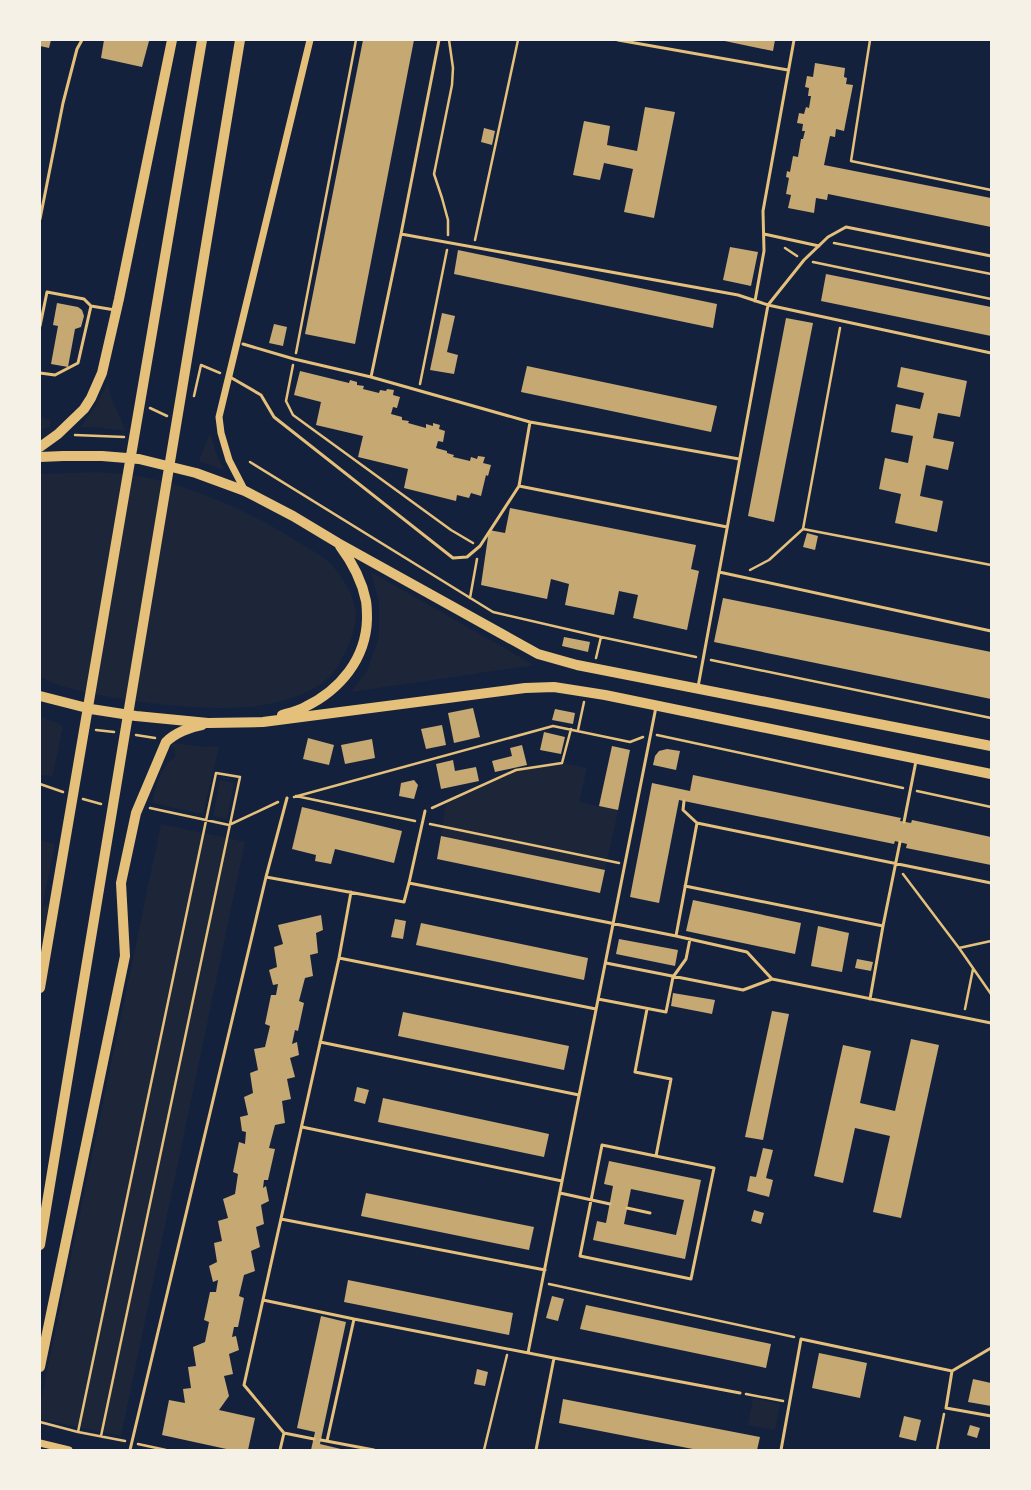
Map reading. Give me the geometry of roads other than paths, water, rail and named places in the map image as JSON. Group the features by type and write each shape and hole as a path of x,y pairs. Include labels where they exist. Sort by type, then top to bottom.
{"main road":[{"path":"40,447 58,434 84,409 97,386 105,363 172,40"},
{"path":"40,988 202,40"},
{"path":"40,1245 240,40"},
{"path":"40,457 102,456 139,459 196,473 246,491 538,654 577,665 991,746"},
{"path":"263,722 305,707 320,699 344,679 353,668 359,655 366,626 367,602 353,565 338,543"},
{"path":"40,696 91,709 208,723 263,722 532,687 554,687 587,691 991,774"},
{"path":"40,1367 125,956 121,884 136,813 166,742 170,738 185,730 208,723"}],"street":[{"path":"246,491 228,460 221,433 219,417 230,377 310,40"},
{"path":"40,1443 69,1450"}],"lane":[{"path":"40,219 64,103 77,49 82,40"},
{"path":"371,377 439,40"},
{"path":"618,40 788,70"},
{"path":"755,301 764,251 763,212 794,40"},
{"path":"697,689 768,305 804,260 828,237 846,227 991,256"},
{"path":"401,234 738,295 768,305 991,353"},
{"path":"764,234 819,246"},
{"path":"40,326 47,292 84,299 91,306 117,310"},
{"path":"40,373 55,375 78,363 91,306"},
{"path":"243,344 371,377 530,422 739,459"},
{"path":"230,377 261,395 274,416 453,558 467,557 480,546 519,486 530,422"},
{"path":"519,486 727,527"},
{"path":"719,572 991,631"},
{"path":"528,1353 656,705"},
{"path":"904,822 916,759"},
{"path":"130,1450 266,877 287,798"},
{"path":"684,801 683,810 697,823 991,883"},
{"path":"266,877 404,902 425,811"},
{"path":"676,936 697,823"},
{"path":"870,999 900,842"},
{"path":"409,883 676,936 747,952 772,979"},
{"path":"685,886 883,926"},
{"path":"314,1438 284,1433 244,1386 339,958 351,892"},
{"path":"598,999 666,1012 673,977 675,971 681,967 686,959 690,939"},
{"path":"339,958 596,1009"},
{"path":"606,963 742,990 772,979 991,1023"},
{"path":"647,1008 635,1072 671,1079 656,1156"},
{"path":"320,1042 579,1095"},
{"path":"302,1127 562,1181"},
{"path":"602,1145 714,1168 691,1279 580,1256 591,1200 602,1145"},
{"path":"560,1193 610,1204"},
{"path":"627,1208 650,1213"},
{"path":"281,1219 545,1270"},
{"path":"263,1300 528,1353 740,1392"},
{"path":"327,1441 354,1319"},
{"path":"781,1450 801,1339 952,1371 991,1348"},
{"path":"536,1450 554,1358"},
{"path":"952,1371 946,1408 991,1416"},
{"path":"280,1450 284,1433"},
{"path":"321,1440 374,1450"}]}
